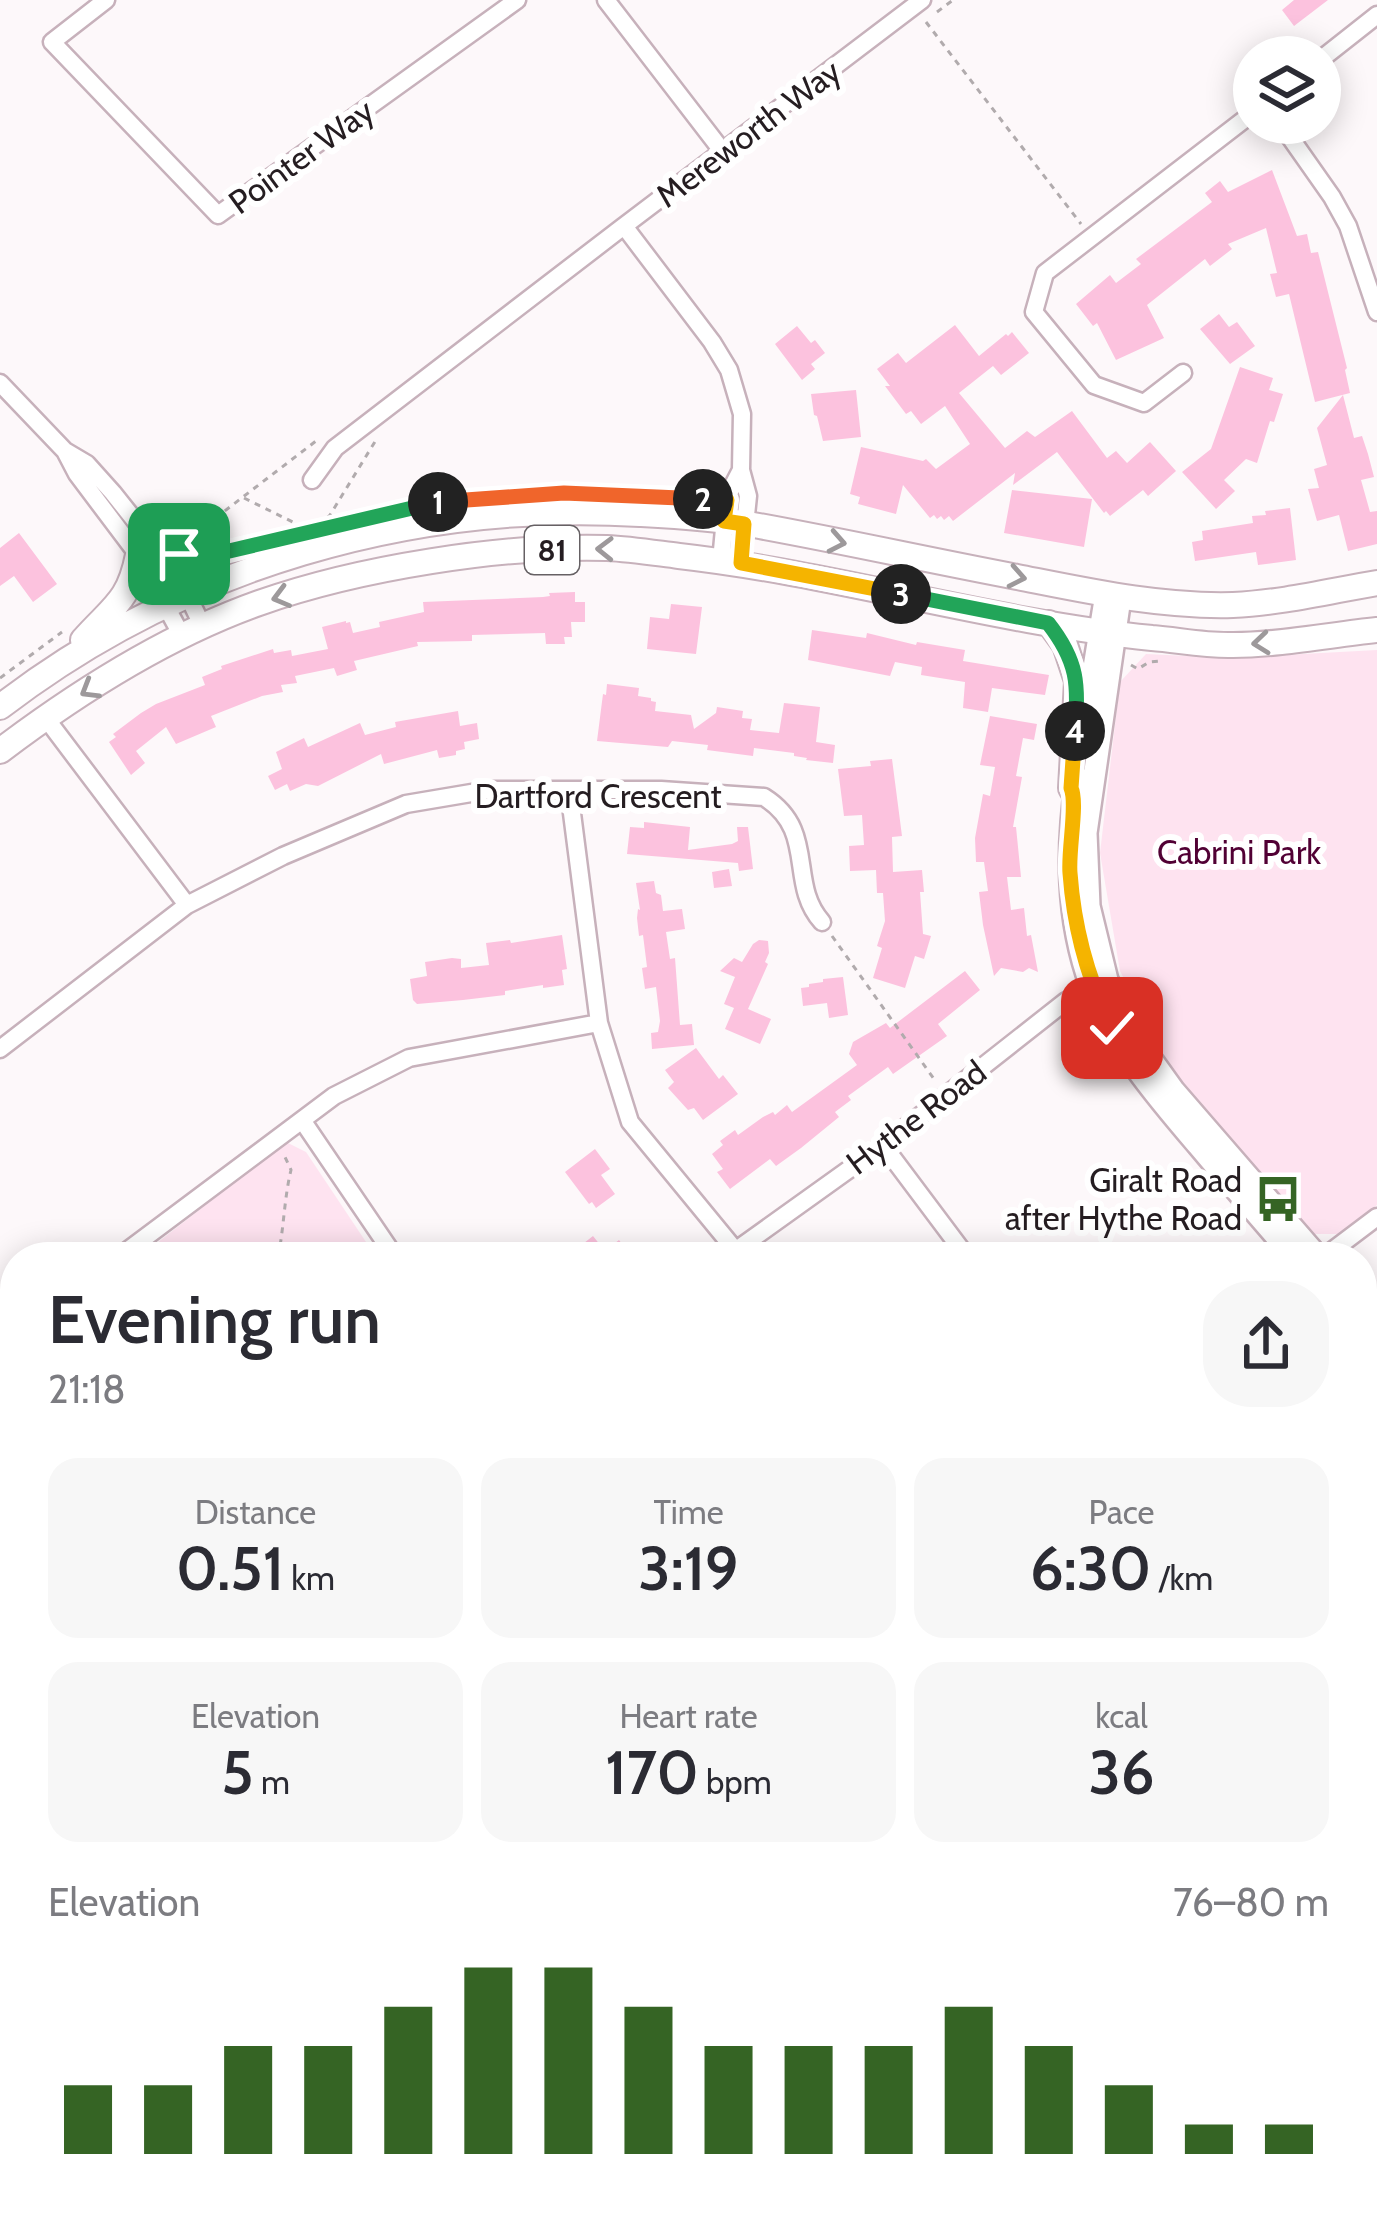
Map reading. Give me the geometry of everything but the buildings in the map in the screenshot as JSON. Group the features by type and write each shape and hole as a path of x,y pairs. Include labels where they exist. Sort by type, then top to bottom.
{"main road":[{"name":"81","path":"0,707 65,660 176,599 314,549 421,524 504,513 604,512 734,522 1113,596 1233,605 1377,583"},
{"name":"81","path":"0,751 45,717 193,632 260,603 435,561 520,552 607,548 731,562 1107,633 1232,646 1377,630"},
{"path":"65,660 118,606 134,576 138,555"},
{"path":"1048,623 1066,645 1077,681 1071,788 1075,795"}],"street":[{"name":"Pointer Way","path":"106,0 52,41 218,215 517,0"},
{"path":"606,0 723,152"},
{"name":"Mereworth Way","path":"731,562 734,522 727,497 741,470 742,414 729,370 624,226 922,0"},
{"path":"1341,43 1377,15"},
{"path":"1183,373 1144,403 1094,385 1034,312 1045,273 1233,128"},
{"path":"1295,144 1348,226 1376,308"},
{"path":"312,480 335,448 624,226"},
{"path":"0,383 65,451 87,464 152,542 193,632"},
{"path":"65,451 77,474 176,599"},
{"path":"1113,596 1070,835 1069,869 1082,954 1174,1091 1308,1242"},
{"path":"1107,633 1110,662 1086,833 1099,984 1112,1028 1152,1091 1281,1242"},
{"path":"45,717 187,905"},
{"name":"Dartford Crescent","path":"0,1049 187,905 284,856 406,804 489,790 661,790 764,797 793,826 810,908 822,922"},
{"path":"569,790 599,1023 630,1122 723,1242"},
{"name":"Hythe Road","path":"749,1242 883,1145 1066,1001 1099,984"},
{"path":"139,1242 334,1096 409,1058 599,1023"},
{"path":"302,1120 384,1242"},
{"path":"883,1145 956,1242"},
{"path":"1342,1242 1377,1217"}],"path":[{"path":"952,0 925,21 1091,238"},
{"path":"312,531 330,515 380,435"},
{"path":"265,542 195,559 179,554 174,539 192,536 318,440"},
{"path":"242,497 312,531 332,526"},
{"path":"186,564 190,557"},
{"path":"0,678 66,628"},
{"path":"1110,662 1138,669 1162,660"},
{"path":"822,922 946,1096"},
{"path":"274,1141 291,1171 281,1242"}],"green space":[{"name":"Cabrini Park","path":"1377,650 1377,1205 1339,1234 1312,1234 1174,1075 1120,971 1100,853 1120,682 1146,654 1231,658"},
{"path":"286,1142 306,1152 366,1242 158,1242"}],"place":[{"name":"Giralt Road after Hythe Road","path":"1278,1199"}],"route":[{"path":"179,554 195,559 435,502 564,493 727,500 724,521 744,524 741,563 1048,623 1066,645 1077,681 1069,869 1082,954 1112,1028"}]}
